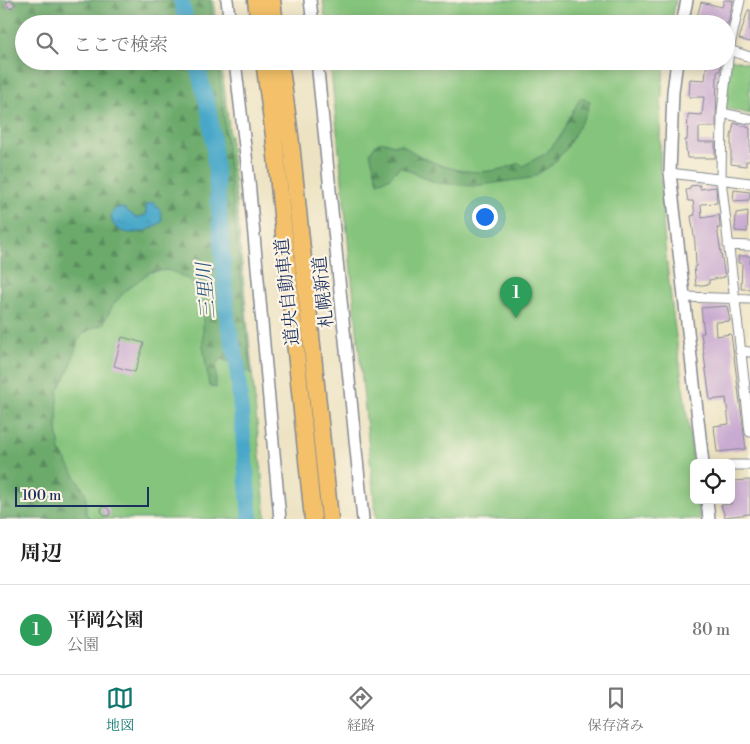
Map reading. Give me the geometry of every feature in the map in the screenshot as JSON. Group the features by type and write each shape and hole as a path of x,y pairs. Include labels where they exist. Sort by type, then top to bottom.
{"highway":[{"path":"256,0 258,15"},
{"path":"272,0 274,15"},
{"name":"道央自動車道","path":"265,70 274,136 313,519"},
{"name":"道央自動車道","path":"281,70 291,143 330,519"}],"street":[{"path":"227,0 229,15"},
{"path":"310,0 311,15"},
{"path":"684,15 687,0"},
{"path":"735,20 740,0"},
{"path":"735,51 750,56"},
{"path":"235,70 250,191 280,519"},
{"name":"札幌新道","path":"318,70 363,519"},
{"path":"676,70 673,92 670,173 703,459"},
{"path":"726,70 722,113 722,179 750,432"},
{"path":"722,113 750,119"},
{"path":"670,173 750,183"},
{"path":"728,245 750,246"},
{"path":"683,297 750,299"},
{"path":"740,351 750,352"},
{"path":"735,465 750,465"},
{"path":"707,504 709,519"}],"green space":[{"path":"0,0 213,0 215,15 15,15 15,70 222,70 266,519 0,519"},
{"path":"0,0 210,0 212,15 15,15 15,70 219,70 251,374 241,366 220,359 216,365 216,388 209,386 203,345 203,302 200,292 189,280 168,270 150,272 127,289 113,305 103,324 87,331 78,340 70,368 58,391 57,428 60,451 86,494 86,514 92,519 0,519"},
{"path":"323,0 676,0 673,15 325,15"},
{"path":"735,60 750,64 750,114 725,108 730,70 735,70"},
{"path":"331,70 664,70 660,163 662,214 673,316 693,459 690,459 690,504 698,504 700,519 376,519"},
{"path":"580,98 590,101 587,112 566,149 552,165 531,178 474,186 437,183 400,167 389,178 378,182 370,153 381,142 401,144 428,160 458,170 488,171 519,163 523,166 546,153 559,138"}],"water":[{"path":"153,202 161,213 162,221 149,230 132,233 124,232 113,223 111,214 116,208 124,208 136,218 146,215 146,205"}],"building":[{"path":"10,0 16,4 10,9 6,3"},
{"path":"724,0 733,0 730,15 698,15 701,2 722,7"},
{"path":"748,10 750,10 750,42 739,39"},
{"path":"706,70 720,70 717,71 716,127 699,127 699,142 715,142 715,158 687,158 685,140 687,140 688,114 702,115 704,97 689,97 690,79 705,80"},
{"path":"734,123 750,128 750,161 746,161 746,166 731,164 731,137"},
{"path":"700,185 700,189 716,187 717,203 701,204 702,218 719,215 720,228 717,228 725,277 709,280 709,284 696,286 694,267 696,266 695,243 691,216 695,215 693,201 688,201 686,190 690,189 690,186"},
{"path":"734,190 750,192 749,200 733,201"},
{"path":"748,211 747,232 735,231 736,213"},
{"path":"738,256 750,256 750,289 741,289 742,263 738,263"},
{"path":"727,306 730,321 715,322 716,336 731,334 746,449 717,452 714,426 729,424 726,398 710,400 701,333 704,333 701,308"},
{"path":"122,337 144,343 135,372 114,366"},
{"path":"750,480 750,514 725,517 721,505 735,504 735,481"},
{"path":"102,507 107,507 110,512 109,516 105,516 101,511"}],"waterway":[{"name":"三里川","path":"181,0 185,15"},
{"name":"三里川","path":"198,70 210,115 214,149 228,324 237,362 250,519"}],"place":[{"name":"平岡公園","path":"516,318"}]}
